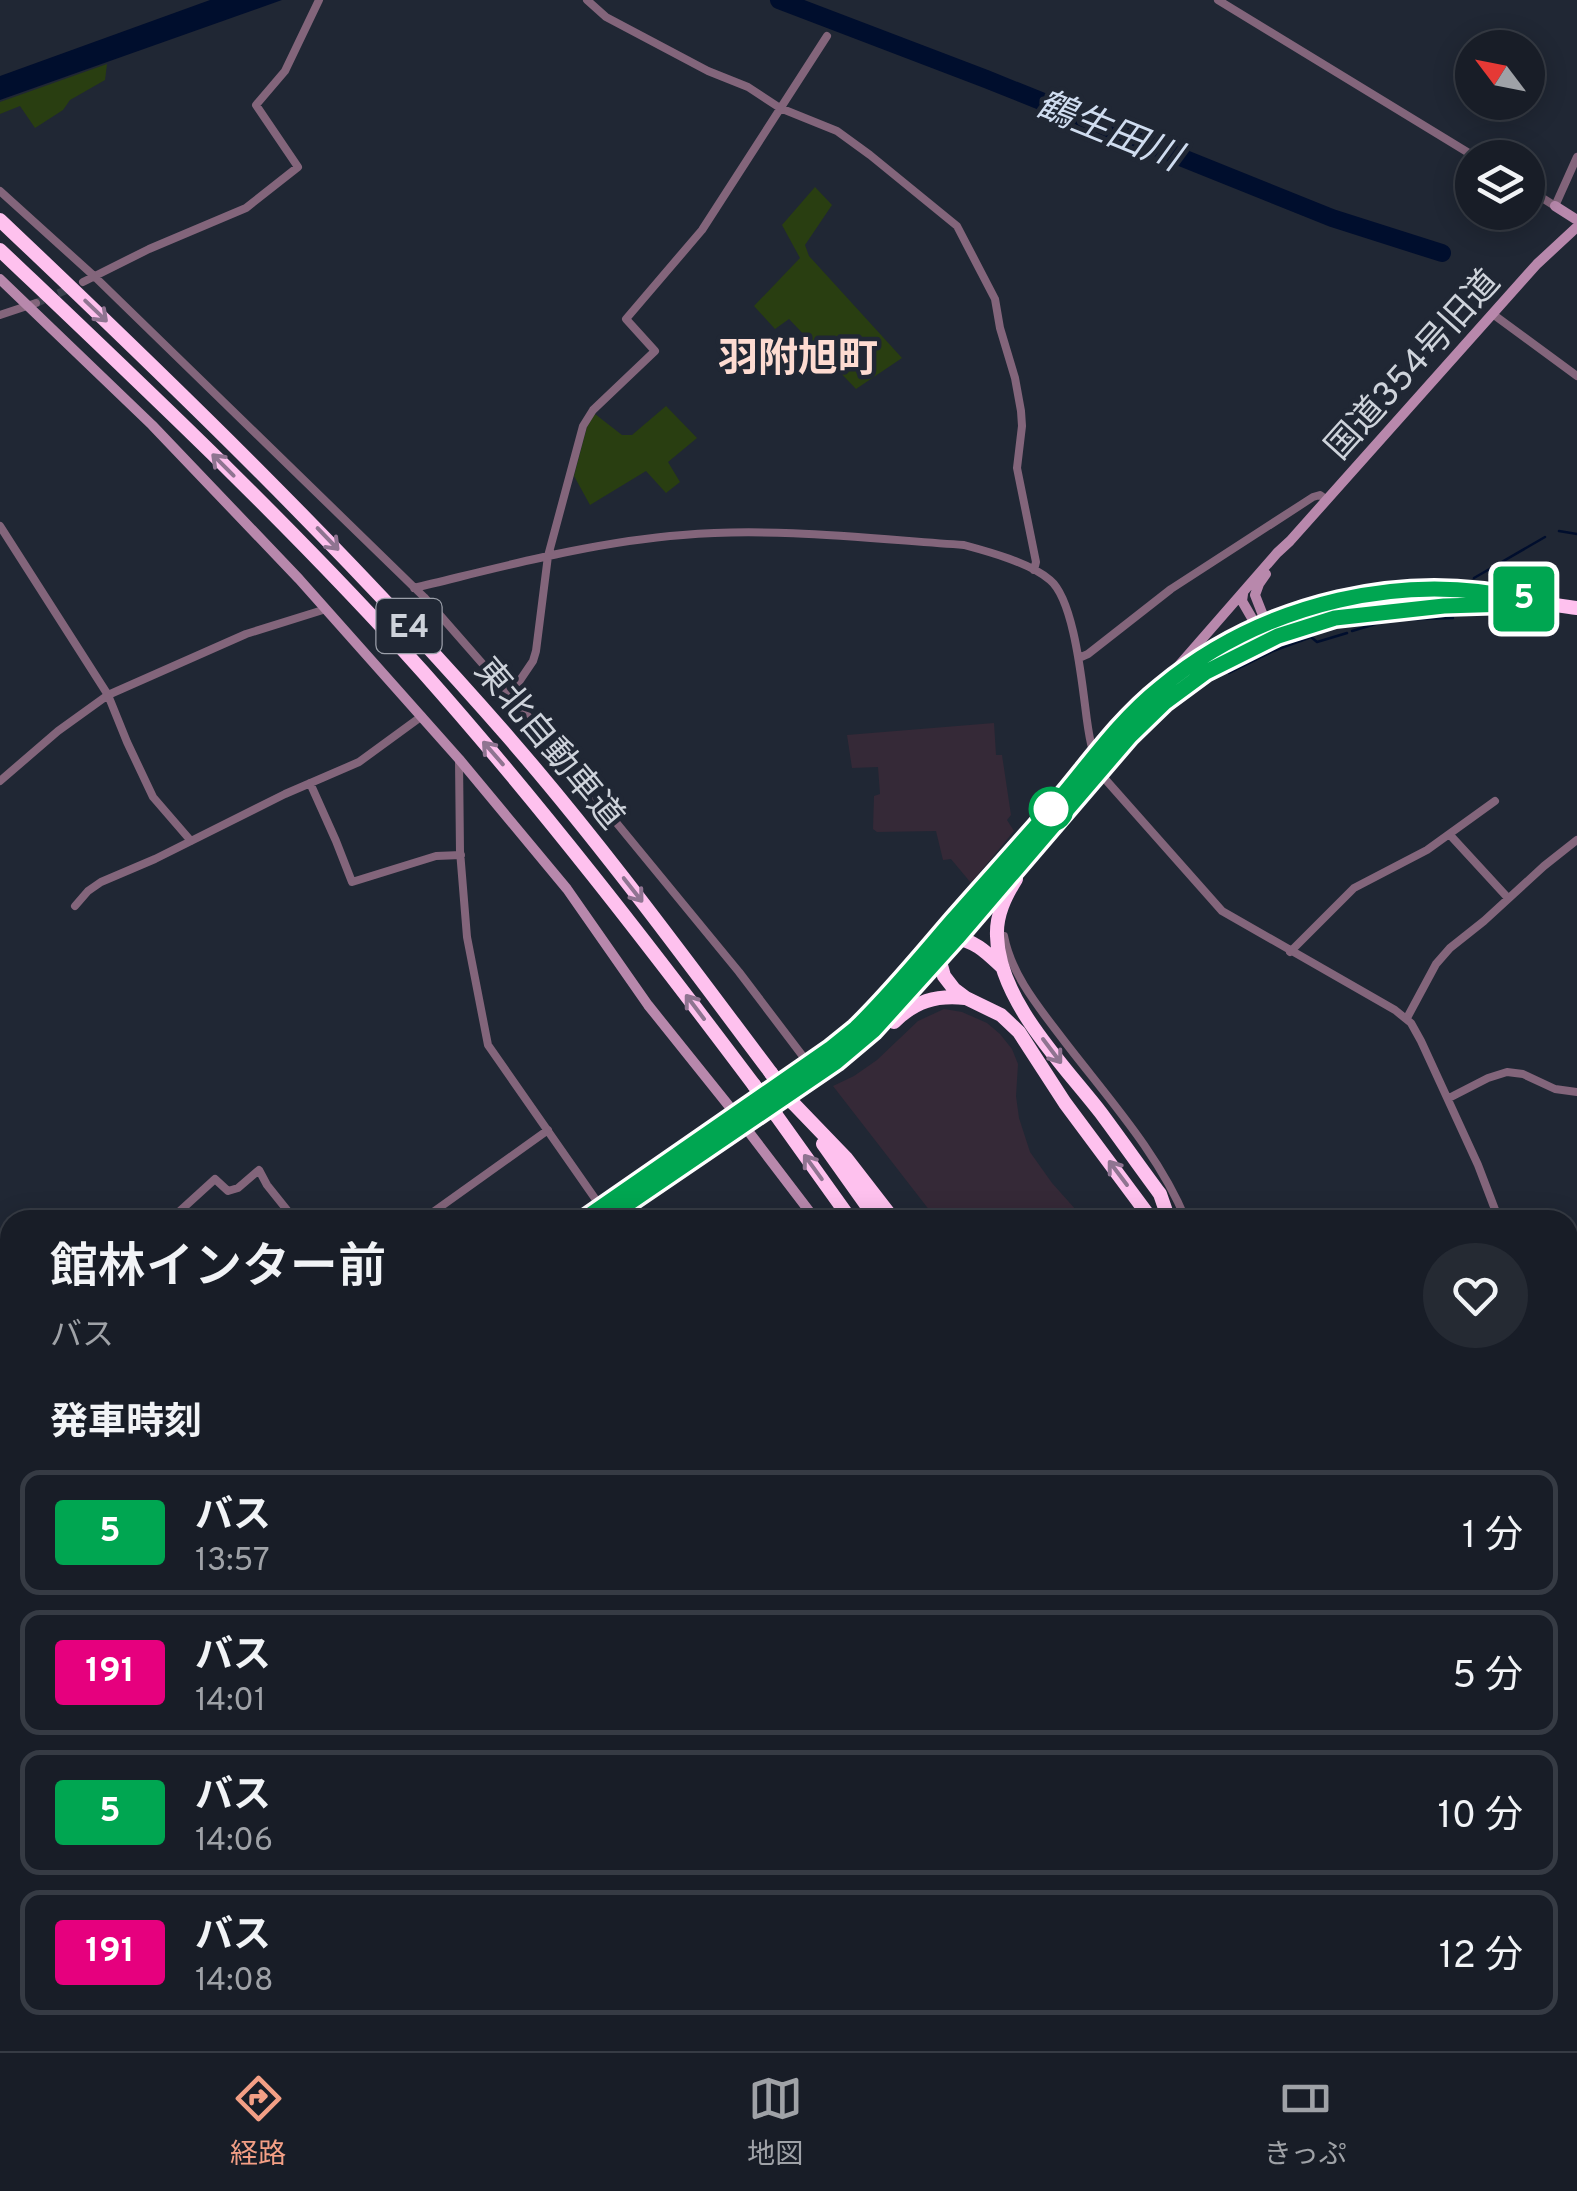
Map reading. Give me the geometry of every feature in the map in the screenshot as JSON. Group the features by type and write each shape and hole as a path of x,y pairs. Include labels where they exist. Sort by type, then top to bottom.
{"highway":[{"name":"東北自動車道","path":"0,220 322,534 512,742 619,872 870,1210"},
{"name":"東北自動車道","path":"0,250 230,471 422,671 654,952 844,1210"},
{"path":"609,1210 740,1120 836,1062 874,1030 1037,844 1097,764 1120,726 1161,687 1199,659 1261,625 1328,602 1398,591 1484,593 1577,608"},
{"path":"740,1120 856,1028 1097,764 1175,694 1219,665 1267,641 1344,616 1444,606 1538,603"},
{"path":"1037,844 1000,911 997,932 1002,968 1014,997 1034,1027 1160,1194 1166,1210"},
{"path":"937,939 972,942 1002,968"},
{"path":"937,939 938,960 947,982 966,998 1001,1015 1019,1032 1065,1102 1147,1210"},
{"path":"836,1062 858,1056 902,1014 923,1001 966,998"},
{"path":"794,1103 846,1158 886,1210"}],"street":[{"path":"84,282 149,249 246,208 298,167 256,106 285,70 319,0"},
{"path":"587,0 606,18 708,71 748,87 780,108 836,131 956,226 995,299 1022,411 1017,468 1036,562 1034,570"},
{"path":"1218,0 1455,145"},
{"path":"510,695 533,661 548,556 583,426 593,410 655,351 626,319 702,230 827,36"},
{"path":"1555,206 1577,158"},
{"path":"0,191 94,276 414,588 510,695 739,972 808,1063"},
{"path":"1545,200 1577,223"},
{"name":"国道354号旧道","path":"1261,625 1242,602 1244,591 1577,223"},
{"path":"0,279 32,304 152,425 326,609 460,759 567,889 648,1005 808,1210"},
{"path":"0,316 32,304"},
{"path":"1494,315 1577,376"},
{"path":"1079,658 1172,589 1313,497 1320,495 1327,500"},
{"path":"0,526 108,694 148,788 191,841"},
{"path":"414,588 613,543 681,535 762,533 964,545 1034,570 1053,582 1061,593 1079,658 1097,764 1222,911 1407,1018 1449,1098 1496,1210"},
{"name":"国道354号旧道","path":"1267,641 1256,599 1257,588 1290,541"},
{"path":"1161,687 1244,591"},
{"path":"0,781 108,694 246,634 326,609"},
{"path":"74,906 101,882 358,762 422,716"},
{"path":"460,759 460,855 466,937 488,1044 600,1210"},
{"path":"310,783 352,882 436,856 460,855"},
{"path":"1290,952 1354,888 1421,854 1496,801"},
{"path":"1450,836 1508,898"},
{"path":"1407,1018 1443,955 1577,840"},
{"path":"1004,936 1006,948 1032,997 1162,1172 1181,1210"},
{"path":"1449,1098 1507,1072 1577,1092"},
{"path":"436,1210 548,1130"},
{"path":"181,1210 215,1179 228,1191 238,1188 258,1170 287,1210"}],"shaded area":[{"path":"994,723 996,755 1002,755 1011,815 1007,820 1014,831 971,883 951,859 943,860 936,831 873,829 874,796 880,794 878,767 852,768 847,735"},
{"path":"944,1009 987,1023 1000,1034 1018,1064 1019,1118 1030,1152 1076,1210 929,1210 833,1086 877,1060 918,1021"}],"green space":[{"path":"107,64 105,80 70,100 63,110 35,128 20,106 0,114 0,102"},
{"path":"815,187 832,205 805,245 809,256 902,358 856,389 789,319 775,329 754,306 800,258 782,225"},
{"path":"666,406 697,438 668,462 680,482 666,493 646,471 590,505 574,476 587,427 595,414 622,435 632,435"}],"water":[{"path":"210,0 282,0 0,100 0,76"}],"waterway":[{"name":"鶴生田川","path":"779,0 1332,218 1442,253"},
{"path":"1559,531 1577,534"},
{"path":"1474,578 1545,537"},
{"path":"1352,631 1389,620 1453,618"},
{"path":"1229,673 1311,637 1317,642 1347,633"}],"tunnel":[{"path":"36,303 73,287"}],"bus line":[{"name":"5","path":"597,1210 856,1028 1029,836 1120,726 1161,687 1222,644 1310,608 1398,591 1484,593 1538,603 1444,606 1335,618 1278,636 1206,672 1164,703 1130,736 894,1010 861,1042 619,1210"}],"district":[{"name":"羽附旭町","path":"798,357"}]}
